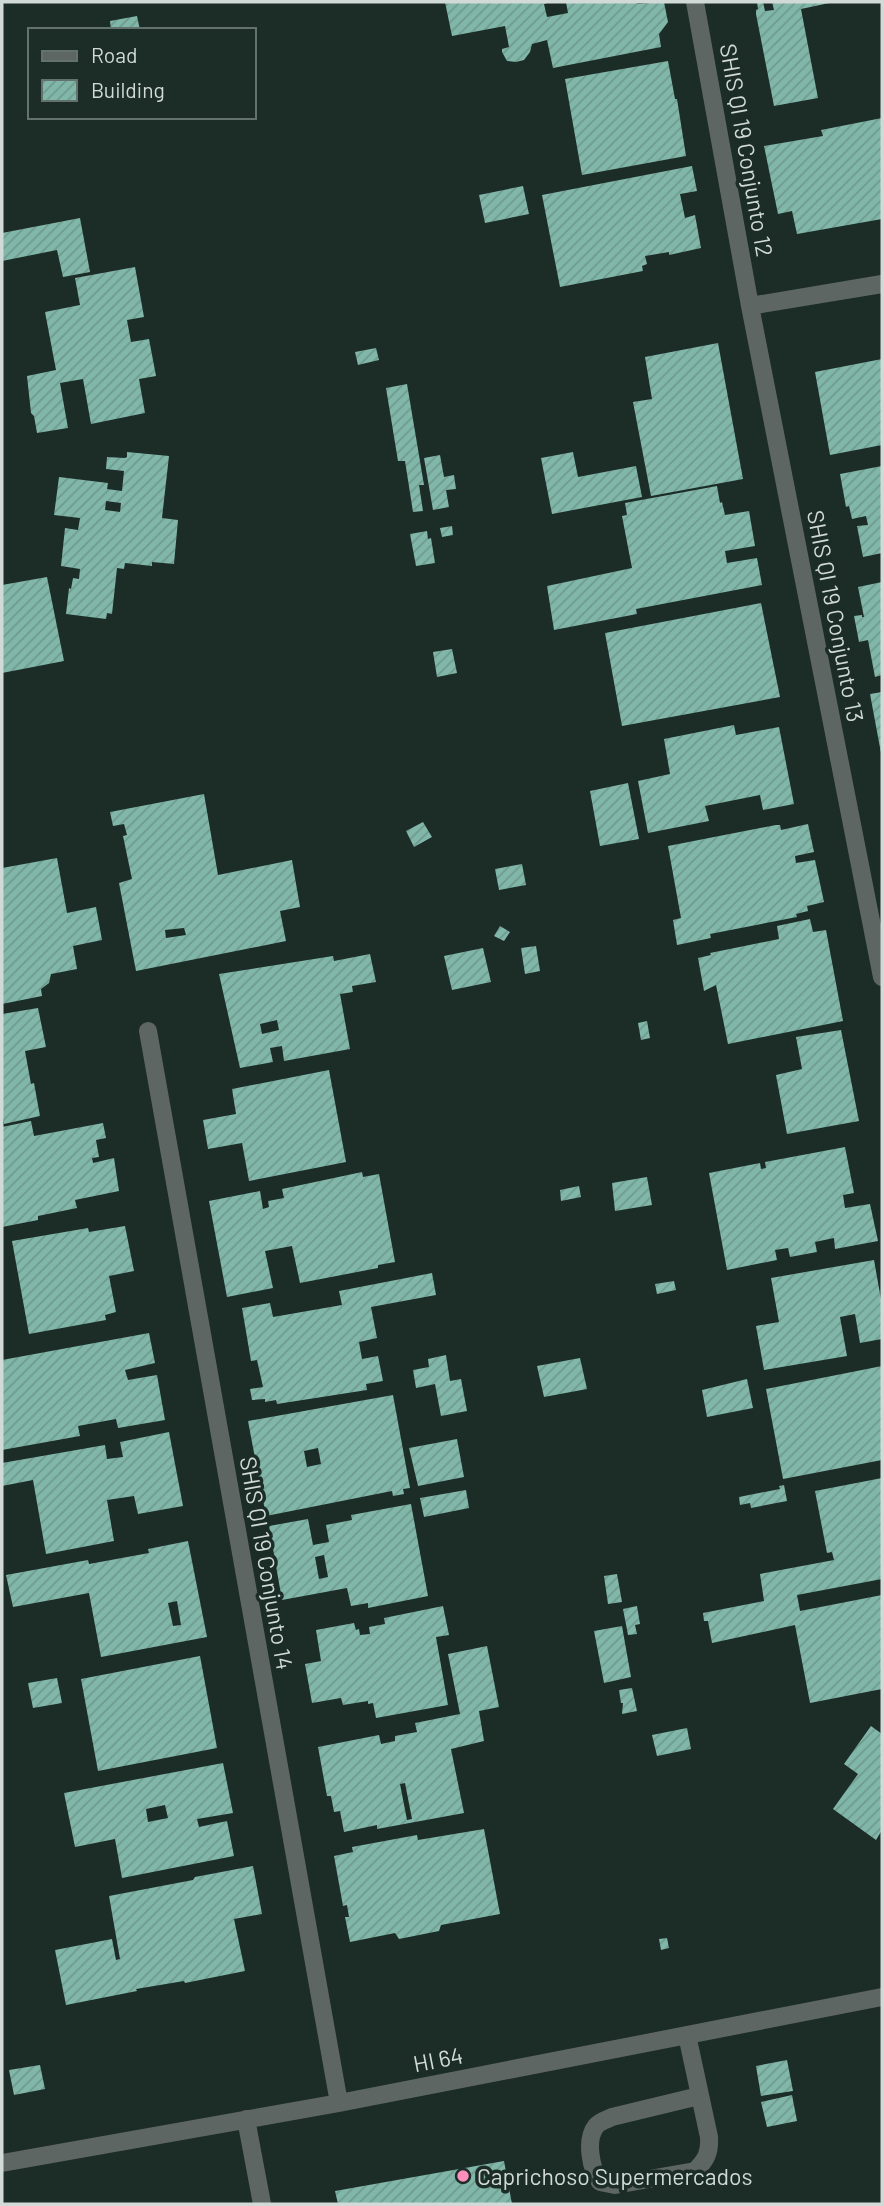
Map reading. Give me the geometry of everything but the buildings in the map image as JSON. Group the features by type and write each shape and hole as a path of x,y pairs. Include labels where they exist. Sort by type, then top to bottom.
{"street":[{"name":"SHIS QI 19 Conjunto 12","path":"695,2 750,306"},
{"path":"750,306 882,284"},
{"name":"SHIS QI 19 Conjunto 13","path":"750,306 882,977"},
{"name":"SHIS QI 19 Conjunto 14","path":"148,1031 339,2103"},
{"name":"HI 64","path":"2,2163 339,2103 882,1997"},
{"path":"687,2035 709,2137 710,2152 705,2162 695,2172 615,2185 600,2182 594,2174 590,2143 598,2123 612,2117 699,2096"},
{"path":"246,2119 262,2204"}],"place":[{"name":"Caprichoso Supermercados","path":"463,2176"}]}
